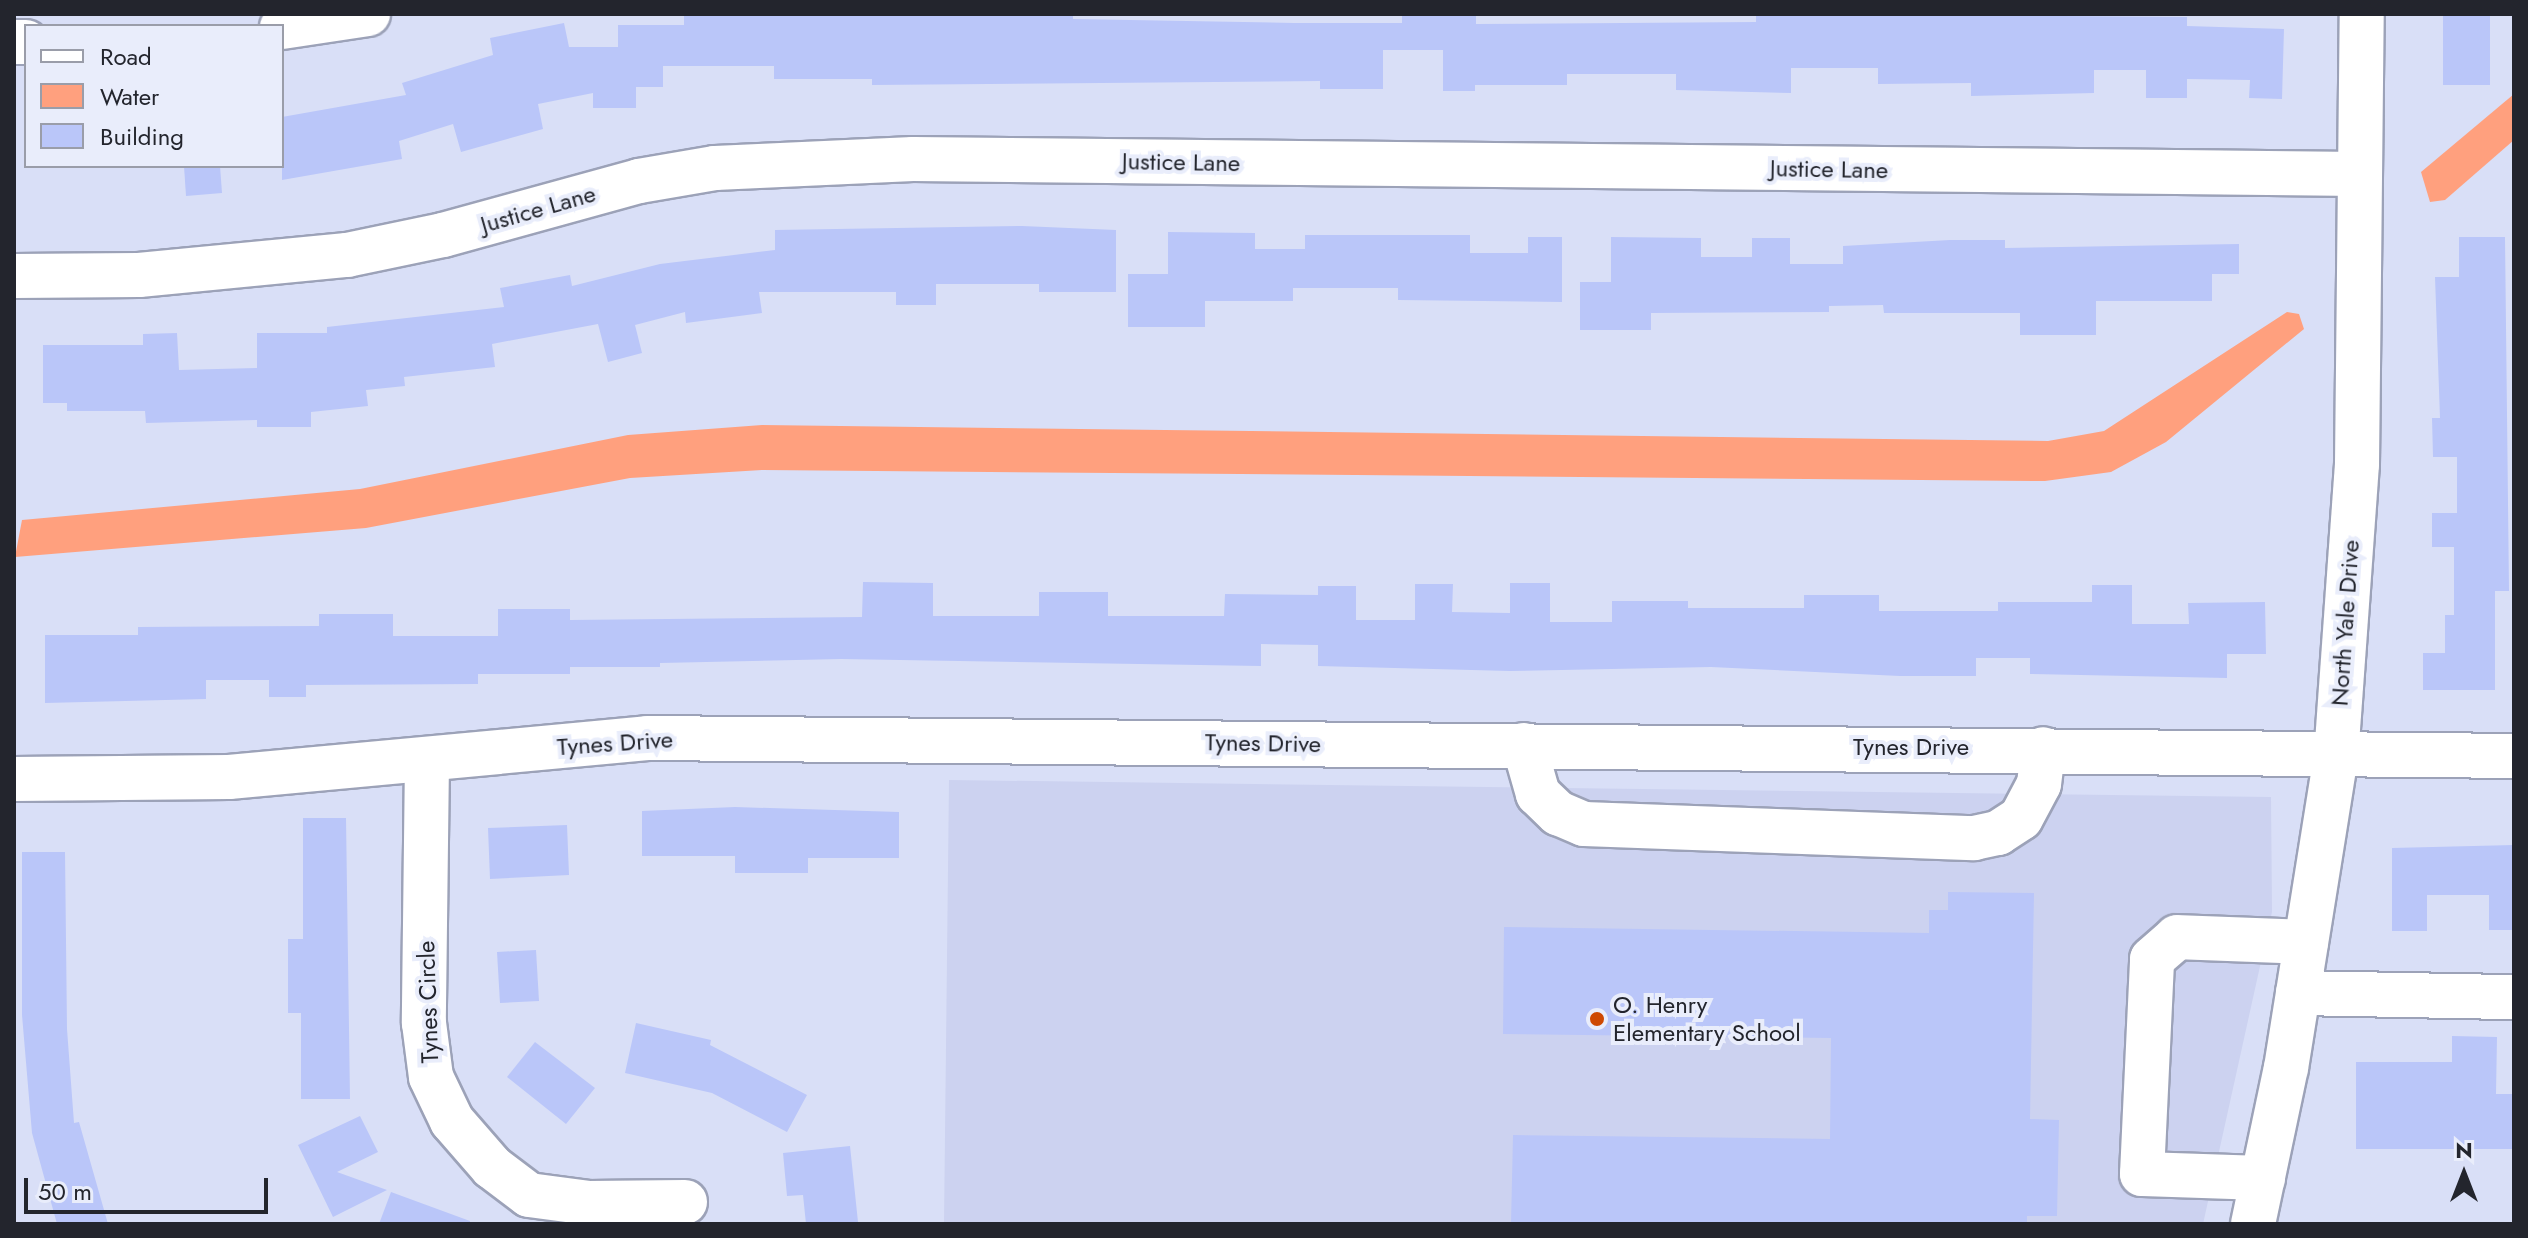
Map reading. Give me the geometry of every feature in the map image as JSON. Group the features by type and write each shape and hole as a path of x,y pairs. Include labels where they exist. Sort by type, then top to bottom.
{"street":[{"path":"284,27 368,14"},
{"name":"North Yale Drive","path":"2254,1224 2298,993 2336,757 2357,464 2362,14"},
{"name":"Justice Lane","path":"14,276 139,275 347,255 443,235 639,181 715,168 898,160 2360,174"},
{"name":"Tynes Drive","path":"14,779 196,779 647,738 2043,749 2336,757 2514,756"},
{"path":"1524,745 1538,794 1558,813 1584,824 1974,838 1998,833 2021,818 2039,784 2043,749"},
{"name":"Tynes Circle","path":"427,760 424,1023 431,1077 452,1121 492,1167 529,1195 589,1203 685,1202"},
{"path":"2263,1178 2142,1174 2152,959 2177,937 2306,942"},
{"path":"2298,993 2514,997"},
{"path":"2254,1224 2288,1224"}],"shaded area":[{"name":"O. Henry Elementary School","path":"949,780 2271,797 2272,912 2203,1224 944,1224"}],"water":[{"path":"2514,94 2514,140 2445,200 2430,202 2421,172"},
{"path":"2287,312 2299,314 2304,329 2166,442 2111,472 2045,481 762,470 630,478 366,528 15,557 22,520 360,489 628,435 762,425 2048,441 2104,431"}],"building":[{"path":"1073,14 1073,19 1402,23 1402,14 1476,14 1476,24 1756,22 1756,16 1845,14 2187,17 2187,26 2284,29 2282,99 2249,98 2250,80 2187,79 2187,98 2146,98 2146,70 2094,70 2094,93 1971,96 1971,83 1878,84 1878,68 1791,68 1791,93 1676,90 1676,74 1567,74 1567,85 1475,85 1475,91 1443,91 1443,50 1383,50 1383,89 1320,89 1320,81 872,85 872,79 774,79 774,66 663,66 663,87 636,87 636,108 593,108 593,93 538,104 543,129 461,152 453,124 399,141 402,159 282,180 284,117 406,95 402,83 493,55 490,38 564,23 569,47 618,47 618,25 684,25 684,16"},
{"path":"2443,15 2490,15 2490,85 2443,85"},
{"path":"184,168 220,168 222,193 186,196"},
{"path":"1022,226 1116,230 1116,292 1039,292 1039,284 936,284 936,305 896,305 896,292 759,292 762,313 686,323 685,312 635,325 642,353 608,362 598,324 492,344 495,367 404,377 405,386 366,390 368,406 311,412 311,427 257,427 257,420 146,423 145,411 67,411 67,403 43,403 43,345 143,345 143,334 177,333 179,370 257,368 257,333 327,333 327,327 504,307 500,288 570,275 572,286 660,264 775,250 775,230"},
{"path":"1168,232 1255,233 1255,249 1305,249 1305,235 1470,235 1470,253 1528,253 1528,237 1562,237 1562,302 1398,300 1398,288 1293,288 1293,301 1205,301 1205,327 1128,327 1128,274 1168,274"},
{"path":"1611,237 1701,238 1701,257 1752,257 1752,238 1790,238 1790,264 1843,264 1843,246 1950,240 2005,240 2005,248 2239,244 2239,274 2212,274 2212,301 2096,301 2096,335 2020,335 2020,313 1884,313 1883,305 1829,306 1829,312 1651,313 1651,330 1580,330 1580,282 1611,282"},
{"path":"2459,237 2505,237 2509,591 2495,591 2495,690 2423,690 2423,653 2445,653 2445,615 2454,615 2454,547 2432,547 2432,513 2457,513 2457,457 2433,457 2432,418 2440,418 2435,277 2459,277"},
{"path":"863,582 933,583 933,616 1039,616 1039,592 1108,592 1108,616 1224,616 1225,594 1318,595 1318,586 1356,586 1356,620 1415,620 1415,584 1453,584 1452,612 1510,613 1510,583 1550,583 1550,622 1612,622 1612,601 1688,601 1688,608 1804,608 1804,595 1879,595 1879,611 1998,611 1998,602 2092,602 2092,585 2132,585 2132,624 2189,624 2188,603 2265,602 2266,654 2227,654 2227,678 2030,674 2030,658 1976,658 1976,676 1900,676 1711,667 1510,671 1318,666 1318,645 1261,644 1261,666 841,659 660,663 660,667 570,667 570,674 478,674 478,684 306,685 306,697 269,697 269,680 206,680 206,699 45,703 45,635 138,635 138,627 319,626 319,614 393,614 393,636 498,636 498,609 570,609 570,620 862,617"},
{"path":"735,807 899,812 899,858 808,858 808,873 735,873 735,856 642,856 642,811"},
{"path":"303,818 346,818 350,1099 301,1099 301,1013 288,1013 288,939 303,939"},
{"path":"567,825 569,875 490,879 488,828"},
{"path":"2514,845 2514,930 2489,930 2489,895 2427,895 2427,931 2392,931 2392,848"},
{"path":"22,852 65,852 67,1029 74,1123 79,1122 108,1224 57,1224 32,1133 22,1015"},
{"path":"1948,892 2034,893 2030,1119 2059,1120 2057,1216 2027,1216 2027,1224 1511,1224 1513,1135 1830,1139 1831,1038 1503,1034 1504,927 1929,933 1929,910 1948,910"},
{"path":"536,950 539,1001 500,1003 497,952"},
{"path":"636,1023 711,1040 710,1045 807,1095 787,1132 712,1093 625,1073"},
{"path":"2452,1036 2497,1037 2496,1094 2514,1094 2514,1149 2356,1149 2356,1062 2452,1062"},
{"path":"535,1042 595,1088 566,1124 507,1077"},
{"path":"360,1116 378,1152 337,1172 387,1190 333,1217 298,1145"},
{"path":"850,1146 858,1222 806,1224 803,1195 787,1196 783,1153"},
{"path":"391,1192 470,1221 470,1224 379,1224"}],"place":[{"name":"O. Henry Elementary School","path":"1597,1019"}]}
